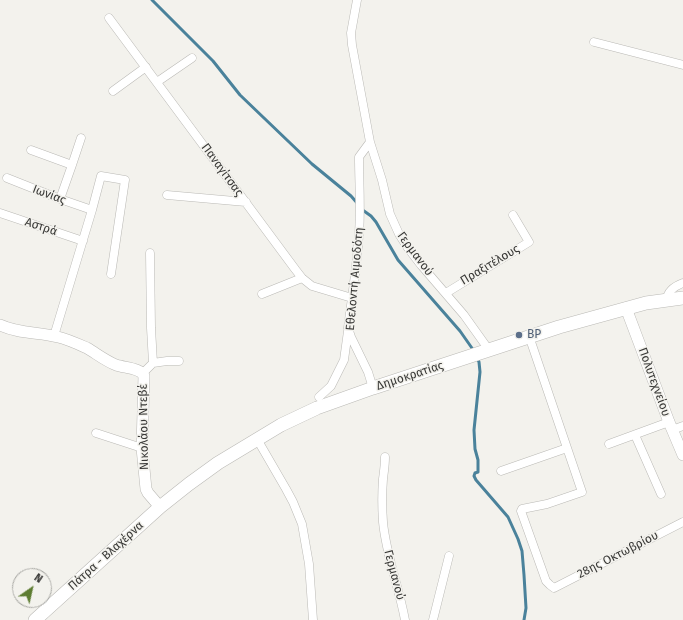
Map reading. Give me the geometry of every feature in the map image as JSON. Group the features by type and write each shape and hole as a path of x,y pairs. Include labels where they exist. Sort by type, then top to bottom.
{"main road":[{"name":"Δημοκρατίας","path":"160,508 189,484 257,439 281,425 317,408 583,319 646,303 683,298"},
{"name":"Πάτρα - Βλαχέρνα","path":"41,617 160,508"}],"street":[{"name":"Γερμανού","path":"357,0 351,32 352,45 370,142 382,180 390,214 396,229 408,248 473,326 486,351"},
{"name":"Παναγίτσας","path":"109,18 302,278 312,286 352,298"},
{"path":"594,42 683,65"},
{"path":"157,82 192,58"},
{"path":"114,91 146,67"},
{"path":"60,199 81,138"},
{"name":"Εθελοντή Αιμοδότη","path":"370,142 359,157 360,212 357,263 348,328 368,372 373,388"},
{"path":"31,150 72,165"},
{"path":"54,336 101,176 125,180 111,274"},
{"name":"Ιωνίας","path":"6,178 92,210"},
{"path":"167,195 246,202"},
{"name":"Αστρά","path":"0,213 83,241"},
{"name":"Πραξιτέλους","path":"446,293 529,242 512,215"},
{"path":"150,253 152,363"},
{"path":"262,294 302,278"},
{"path":"667,299 672,289 683,283"},
{"name":"Πολυτεχνείου","path":"626,308 670,426 683,456"},
{"name":"Νικολάου Ντεβέ","path":"0,325 12,330 61,338 86,348 114,364 125,368 139,370 143,373 142,448 146,489 160,508"},
{"path":"319,397 331,386 344,360 348,328"},
{"path":"501,470 567,448 529,336"},
{"path":"143,373 152,363 179,361"},
{"path":"610,444 635,435 670,426 683,426"},
{"path":"96,433 142,448"},
{"path":"635,435 662,494"},
{"path":"257,439 293,502 302,524 309,564 313,620"},
{"name":"28ης Οκτωβρίου","path":"567,448 582,492 547,504 522,509 521,511 546,581 554,588 683,522"},
{"name":"Γερμανού","path":"385,457 382,495 384,533 400,593 405,620"},
{"path":"433,620 449,556"}],"waterway":[{"path":"152,0 213,61 240,95 312,164 351,196 358,204"},
{"path":"361,209 371,216 376,222 398,260 460,331 474,351"},
{"path":"477,358 480,372 474,430 478,472 475,473 474,476 508,517 518,539 522,551 524,575 526,608 524,620"}],"place":[{"name":"BP","path":"519,335"}]}
